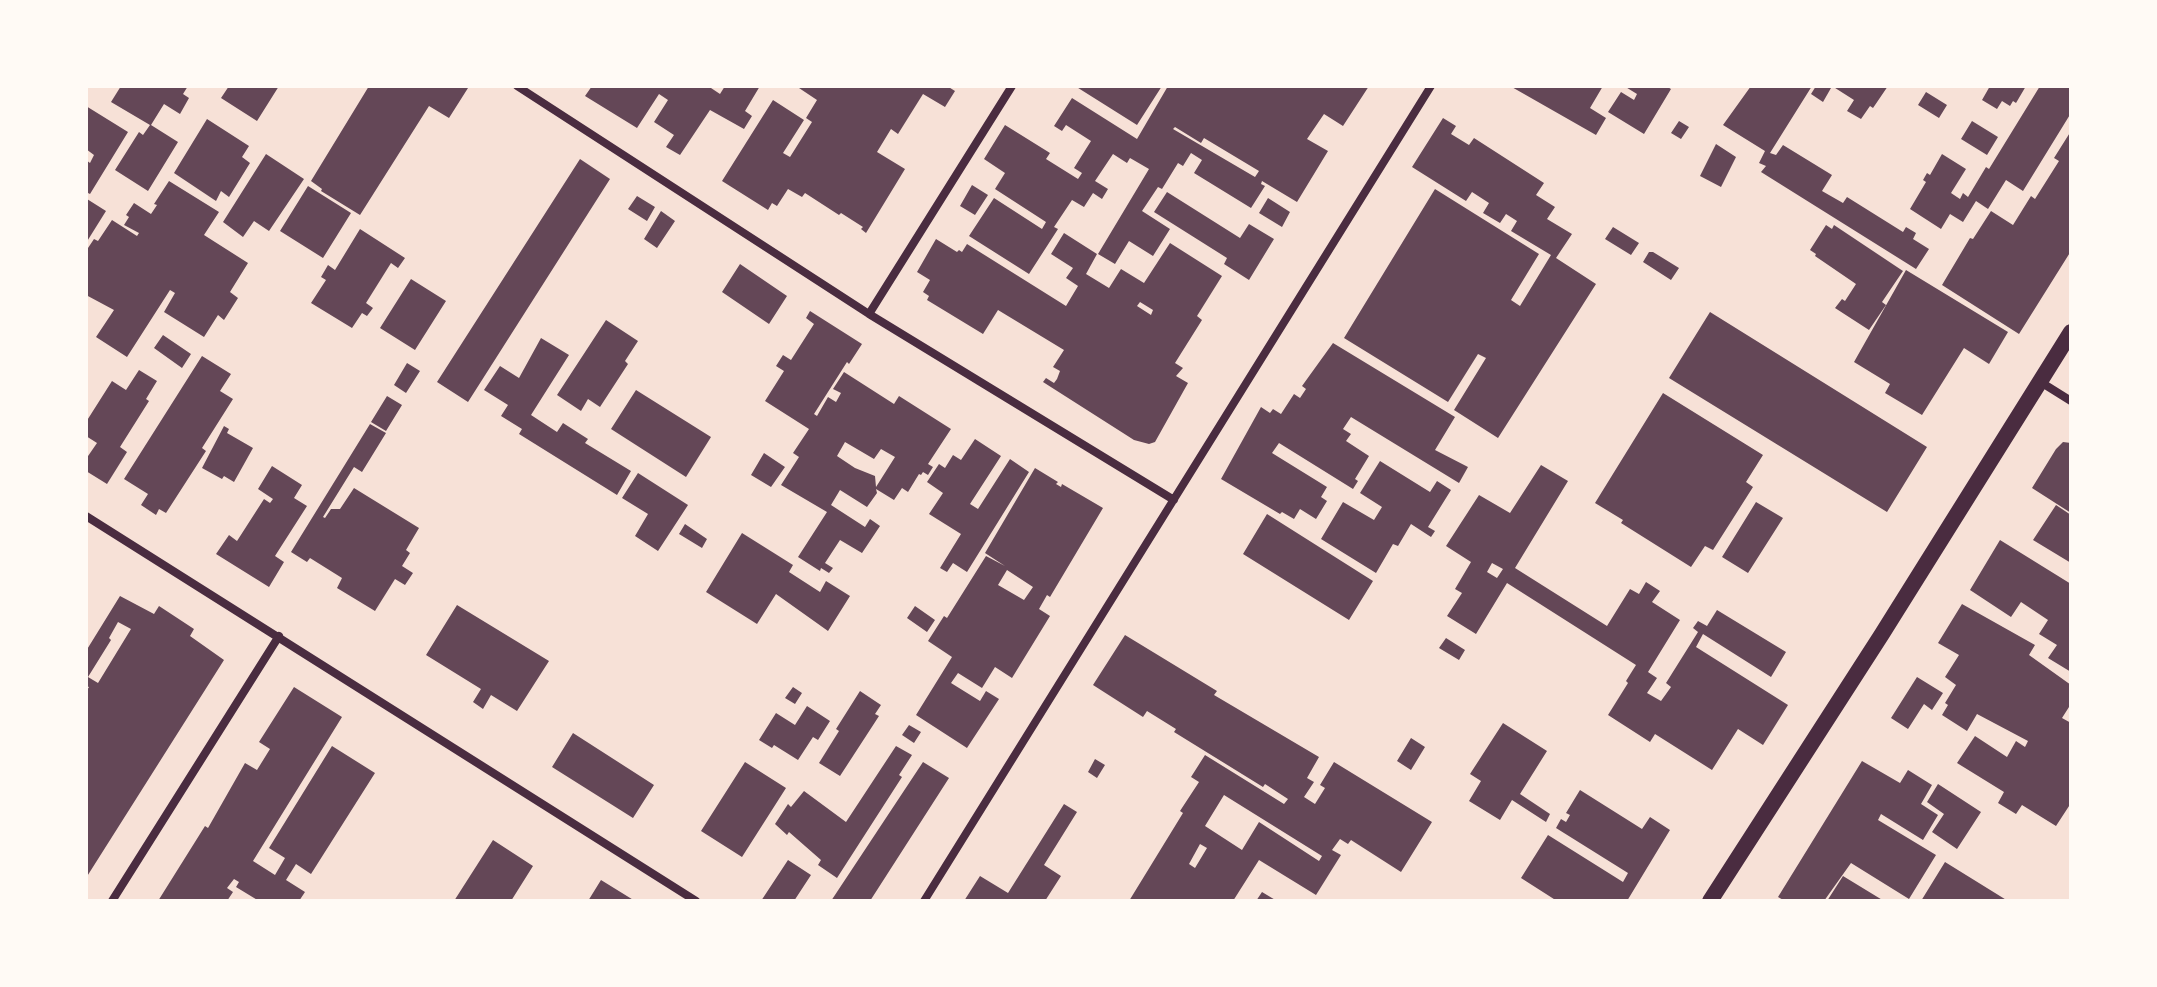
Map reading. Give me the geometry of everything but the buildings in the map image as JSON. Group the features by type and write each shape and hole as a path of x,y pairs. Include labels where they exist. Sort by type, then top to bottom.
{"main road":[{"path":"1710,901 2071,332"}],"street":[{"path":"517,86 869,314 1174,500"},
{"path":"869,314 1012,86"},
{"path":"924,901 1431,86"},
{"path":"2038,380 2071,401"},
{"path":"86,516 696,901"},
{"path":"112,901 279,636"}]}
